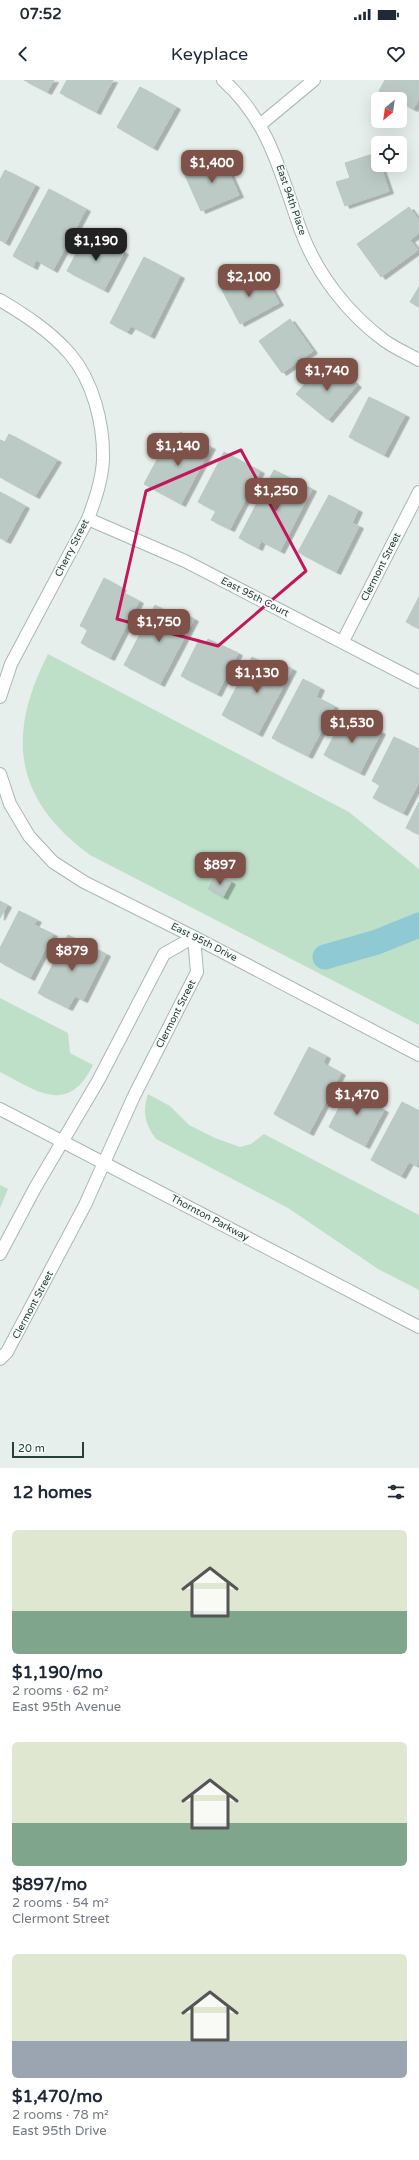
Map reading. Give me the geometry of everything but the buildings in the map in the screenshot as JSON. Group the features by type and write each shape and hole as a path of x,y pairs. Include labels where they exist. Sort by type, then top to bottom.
{"street":[{"name":"East 94th Place","path":"223,80 245,103 261,124 280,167 302,233 320,269 336,294 351,311 385,341 419,360"},
{"path":"261,124 314,80"},
{"name":"Cherry Street","path":"0,300 34,320 70,354 91,389 100,429 103,460 97,495 88,519 11,664 0,697"},
{"name":"Clermont Street","path":"342,641 419,492"},
{"name":"East 95th Court","path":"88,519 185,561 419,682"},
{"name":"East 95th Drive","path":"1,778 10,804 29,836 53,862 84,882 194,937 419,1054"},
{"path":"0,1254 35,1188 98,1081 164,954 194,937"},
{"name":"Clermont Street","path":"0,1360 7,1352 85,1205 134,1096 198,972 194,937"},
{"name":"Thornton Parkway","path":"0,1109 419,1327"}],"highlighted area":[{"path":"241,450 306,571 218,646 117,619 146,491"}],"green space":[{"path":"48,654 349,812 419,869 419,1025 90,855 65,834 45,812 32,788 25,764 23,739 26,712 35,684"},
{"path":"0,998 68,1033 70,1053 93,1065 83,1081 73,1090 62,1095 51,1095 39,1092 0,1072"},
{"path":"148,1094 170,1106 189,1125 215,1138 240,1147 251,1144 264,1134 419,1215 419,1290 378,1269 288,1208 156,1139 149,1128 146,1118 145,1107"},
{"path":"0,1185 8,1189 0,1208"}],"waterway":[{"path":"325,957 377,942 419,925"}]}
